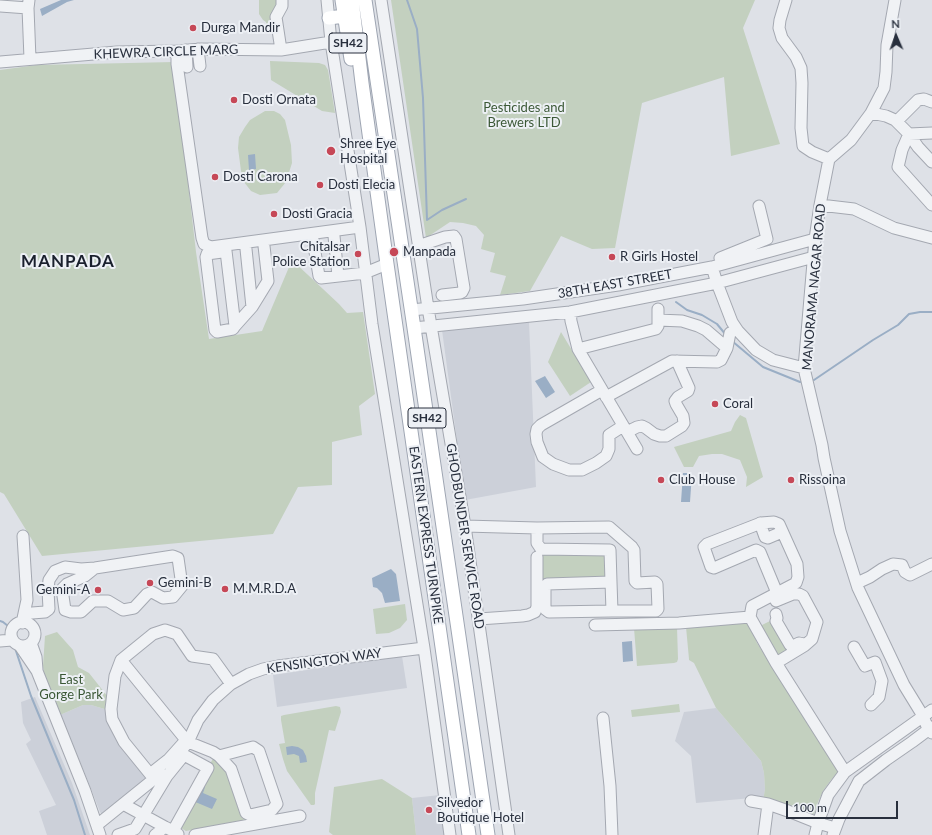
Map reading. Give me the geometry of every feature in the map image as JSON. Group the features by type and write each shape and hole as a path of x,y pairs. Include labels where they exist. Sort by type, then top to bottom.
{"main road":[{"name":"EASTERN EXPRESS TURNPIKE","path":"342,0 353,71 362,83 469,835"},
{"path":"352,0 362,83"},
{"name":"EASTERN EXPRESS TURNPIKE","path":"365,0 488,835"},
{"path":"329,18 344,16"}],"street":[{"path":"281,50 276,18 282,6 282,0"},
{"path":"327,0 372,324 424,648 450,835"},
{"name":"GHODBUNDER SERVICE ROAD","path":"381,0 431,327 466,526 509,835"},
{"path":"786,0 779,28 782,38 796,57 801,68 801,128 803,146 812,152 830,159 851,140 871,113 884,88 888,45 895,0"},
{"path":"0,6 29,4 30,59"},
{"name":"KHEWRA CIRCLE MARG","path":"0,62 117,52 198,49 281,50 332,42"},
{"path":"198,49 200,66"},
{"path":"181,50 177,64 204,244 211,247 360,229"},
{"path":"181,50 187,67"},
{"path":"897,121 918,100 924,99 932,102"},
{"path":"871,113 886,116 897,121 932,162"},
{"path":"909,134 932,133"},
{"path":"909,134 902,150 898,167 932,205"},
{"name":"MANORAMA NAGAR ROAD","path":"830,159 820,205 815,239 804,368 840,531 857,583 904,685 927,713 931,729"},
{"path":"820,205 854,209 894,228 932,238"},
{"path":"759,206 767,239 711,264 732,322 738,331 756,350 773,360 804,368"},
{"path":"264,246 268,281 252,307 233,329 217,332 215,330 206,257 207,254 226,251 246,249 264,246 313,240 360,229"},
{"path":"334,236 338,276"},
{"path":"418,246 445,237 454,236 456,239 464,288 460,293 442,295"},
{"name":"38TH EAST STREET","path":"411,310 523,299 618,285 815,239"},
{"path":"313,240 319,276 321,278 365,273 387,264"},
{"path":"246,249 252,307"},
{"path":"226,251 235,326"},
{"name":"38TH EAST STREET","path":"414,328 570,312 717,284 814,257"},
{"path":"523,299 526,316"},
{"path":"570,312 578,349 637,449"},
{"path":"578,349 656,329 658,326 658,314 698,326 706,330 727,348"},
{"path":"677,361 689,388 688,391 678,397 675,401 683,416 684,423 682,426 666,436 654,434 642,426 625,429 609,435 609,449 606,456 582,470 569,470 553,464 543,457 536,442 537,429 541,425 672,361 677,361 717,362 721,360 727,348 730,333"},
{"path":"777,593 760,552 756,550 714,568 711,567 704,547 707,544 760,523 774,522 779,524 797,564 798,577 796,583 777,593 752,606 750,617 776,663 845,772"},
{"path":"760,523 765,537 768,538 782,532"},
{"path":"466,526 537,528 609,527 634,550 635,581 655,582 657,584 658,609 656,611 549,612 545,609 545,587 547,584 611,582"},
{"path":"609,527 612,611"},
{"path":"537,528 538,544 541,549 610,550"},
{"path":"0,632 26,646 31,643 35,634 29,620 23,536"},
{"path":"95,568 85,576 67,584 62,589 65,610 71,612 81,612 93,602 108,601 123,610 134,608 147,594 152,592 164,598 173,597 182,586 178,558 173,556 81,569 58,579 53,588 54,610 45,617 29,620 16,625 15,639 37,671 85,791 98,830"},
{"path":"479,619 522,616 535,612 537,608 537,557"},
{"path":"857,583 893,564 902,565 905,572 910,575 932,564"},
{"path":"595,625 679,623 750,617 780,599 793,594 799,594 803,596 817,622 812,639 804,646 776,663"},
{"path":"776,614 776,621 790,645 799,643 804,644 804,646"},
{"path":"121,660 186,740 169,759 150,774 124,742 112,719 111,709 115,676 121,660 153,634 165,630 176,634 192,656 213,659 231,684"},
{"path":"0,641 15,639"},
{"path":"31,643 36,657 37,671"},
{"path":"854,647 865,666 875,662 889,653"},
{"name":"KENSINGTON WAY","path":"98,830 123,804 154,779 179,754 188,742 198,720 213,700 231,684 249,674 278,666 424,648"},
{"path":"871,705 879,697 882,681 875,662"},
{"path":"815,835 828,795 845,772 927,713"},
{"path":"603,718 610,786 612,835"},
{"path":"751,801 768,804 788,811 834,831 847,802 859,781 886,760 931,729"},
{"path":"188,742 213,752 219,756 231,769 246,813 250,815 272,810 278,804 259,751 253,747 219,756"},
{"path":"118,835 135,829 166,776 184,755 208,768 172,831 155,835"},
{"path":"123,804 172,831"},
{"path":"764,835 768,804"},
{"path":"196,835 300,816"}],"shaded area":[{"path":"529,322 536,487 465,500 442,330"},
{"path":"402,656 407,688 277,707 273,675"},
{"path":"35,697 72,783 90,835 47,835 39,811 56,805 26,744 31,740 23,723 21,702"},
{"path":"83,705 91,705 108,710 148,777 102,814 60,715"},
{"path":"716,708 761,761 764,773 765,789 763,801 752,798 696,803 691,756 675,741 684,712"},
{"path":"440,795 444,835 416,835 412,798"}],"green space":[{"path":"259,0 277,0 275,31 266,31 266,22 259,14"},
{"name":"Pesticides and Brewers LTD","path":"391,0 755,0 743,28 780,144 731,156 724,77 642,103 615,248 592,249 561,236 530,291 500,295 506,276 490,272 495,253 481,249 484,235 476,226 450,222 426,238"},
{"path":"270,61 319,63 325,65 328,70 335,113 322,111 271,80"},
{"path":"174,62 196,252 209,339 262,331 292,260 347,313 363,312 375,394 359,406 362,435 332,442 332,485 298,487 273,534 42,556 4,494 0,492 0,70 37,65"},
{"path":"265,111 274,111 280,114 285,120 291,145 292,163 286,182 277,193 260,195 251,191 244,182 238,148 239,137 250,120"},
{"path":"561,332 591,382 570,396 548,362"},
{"path":"740,415 746,418 763,477 746,487 747,477 740,460 722,454 699,456 693,467 684,467 674,447 731,431"},
{"path":"610,552 610,580 541,581 540,553"},
{"path":"405,604 407,620 400,628 389,633 376,634 373,609"},
{"path":"749,621 757,643 839,771 823,791 814,814 763,801 765,789 764,773 761,761 716,708 694,663 689,660 686,627"},
{"path":"770,621 788,651 777,658 760,626"},
{"path":"677,627 677,662 637,666 634,628"},
{"name":"East Gorge Park","path":"57,632 73,650 78,667 89,673 108,697 108,710 91,705 83,705 60,715 44,673 43,666 45,636"},
{"path":"679,704 680,712 632,717 631,710"},
{"path":"336,706 340,707 341,712 335,731 329,730 315,793 315,804 311,805 287,771 279,744 285,743 281,716"},
{"path":"214,757 229,771 246,820 186,831 174,824"},
{"path":"382,779 412,798 416,835 333,835 329,832 334,787"}],"water":[{"path":"61,0 74,0 67,2 42,16 40,9"},
{"path":"255,154 256,169 249,170 248,155"},
{"path":"545,376 555,392 546,398 535,381"},
{"path":"683,473 692,473 690,502 681,502"},
{"path":"391,569 396,574 400,601 385,603 382,593 377,588 373,587 372,578"},
{"path":"632,641 633,661 623,662 622,642"},
{"path":"292,746 303,750 307,762 300,763 299,756 294,754 287,755 286,747"},
{"path":"201,785 205,787 203,793 217,799 212,809 193,801"}],"waterway":[{"path":"407,0 417,29 423,98 427,220 442,210 466,199"},
{"path":"676,302 687,310 702,315 717,324 726,335"},
{"path":"814,380 898,325 909,314 932,312"},
{"path":"732,341 763,367 800,382"},
{"path":"0,621 8,626"},
{"path":"15,648 31,696 74,800 85,835"}],"place":[{"name":"Durga Mandir","path":"193,28"},
{"name":"Dosti Ornata","path":"234,100"},
{"name":"Shree Eye Hospital","path":"331,151"},
{"name":"Dosti Carona","path":"215,177"},
{"name":"Dosti Elecia","path":"320,185"},
{"name":"Dosti Gracia","path":"274,214"},
{"name":"Manpada","path":"394,252"},
{"name":"Chitalsar Police Station","path":"358,254"},
{"name":"R Girls Hostel","path":"612,257"},
{"name":"Coral","path":"715,404"},
{"name":"Club House","path":"661,480"},
{"name":"Rissoina","path":"791,480"},
{"name":"Gemini-B","path":"150,583"},
{"name":"M.M.R.D.A","path":"225,589"},
{"name":"Gemini-A","path":"98,590"},
{"name":"Silvedor Boutique Hotel","path":"429,810"}],"district":[{"name":"MANPADA","path":"68,262"}]}
